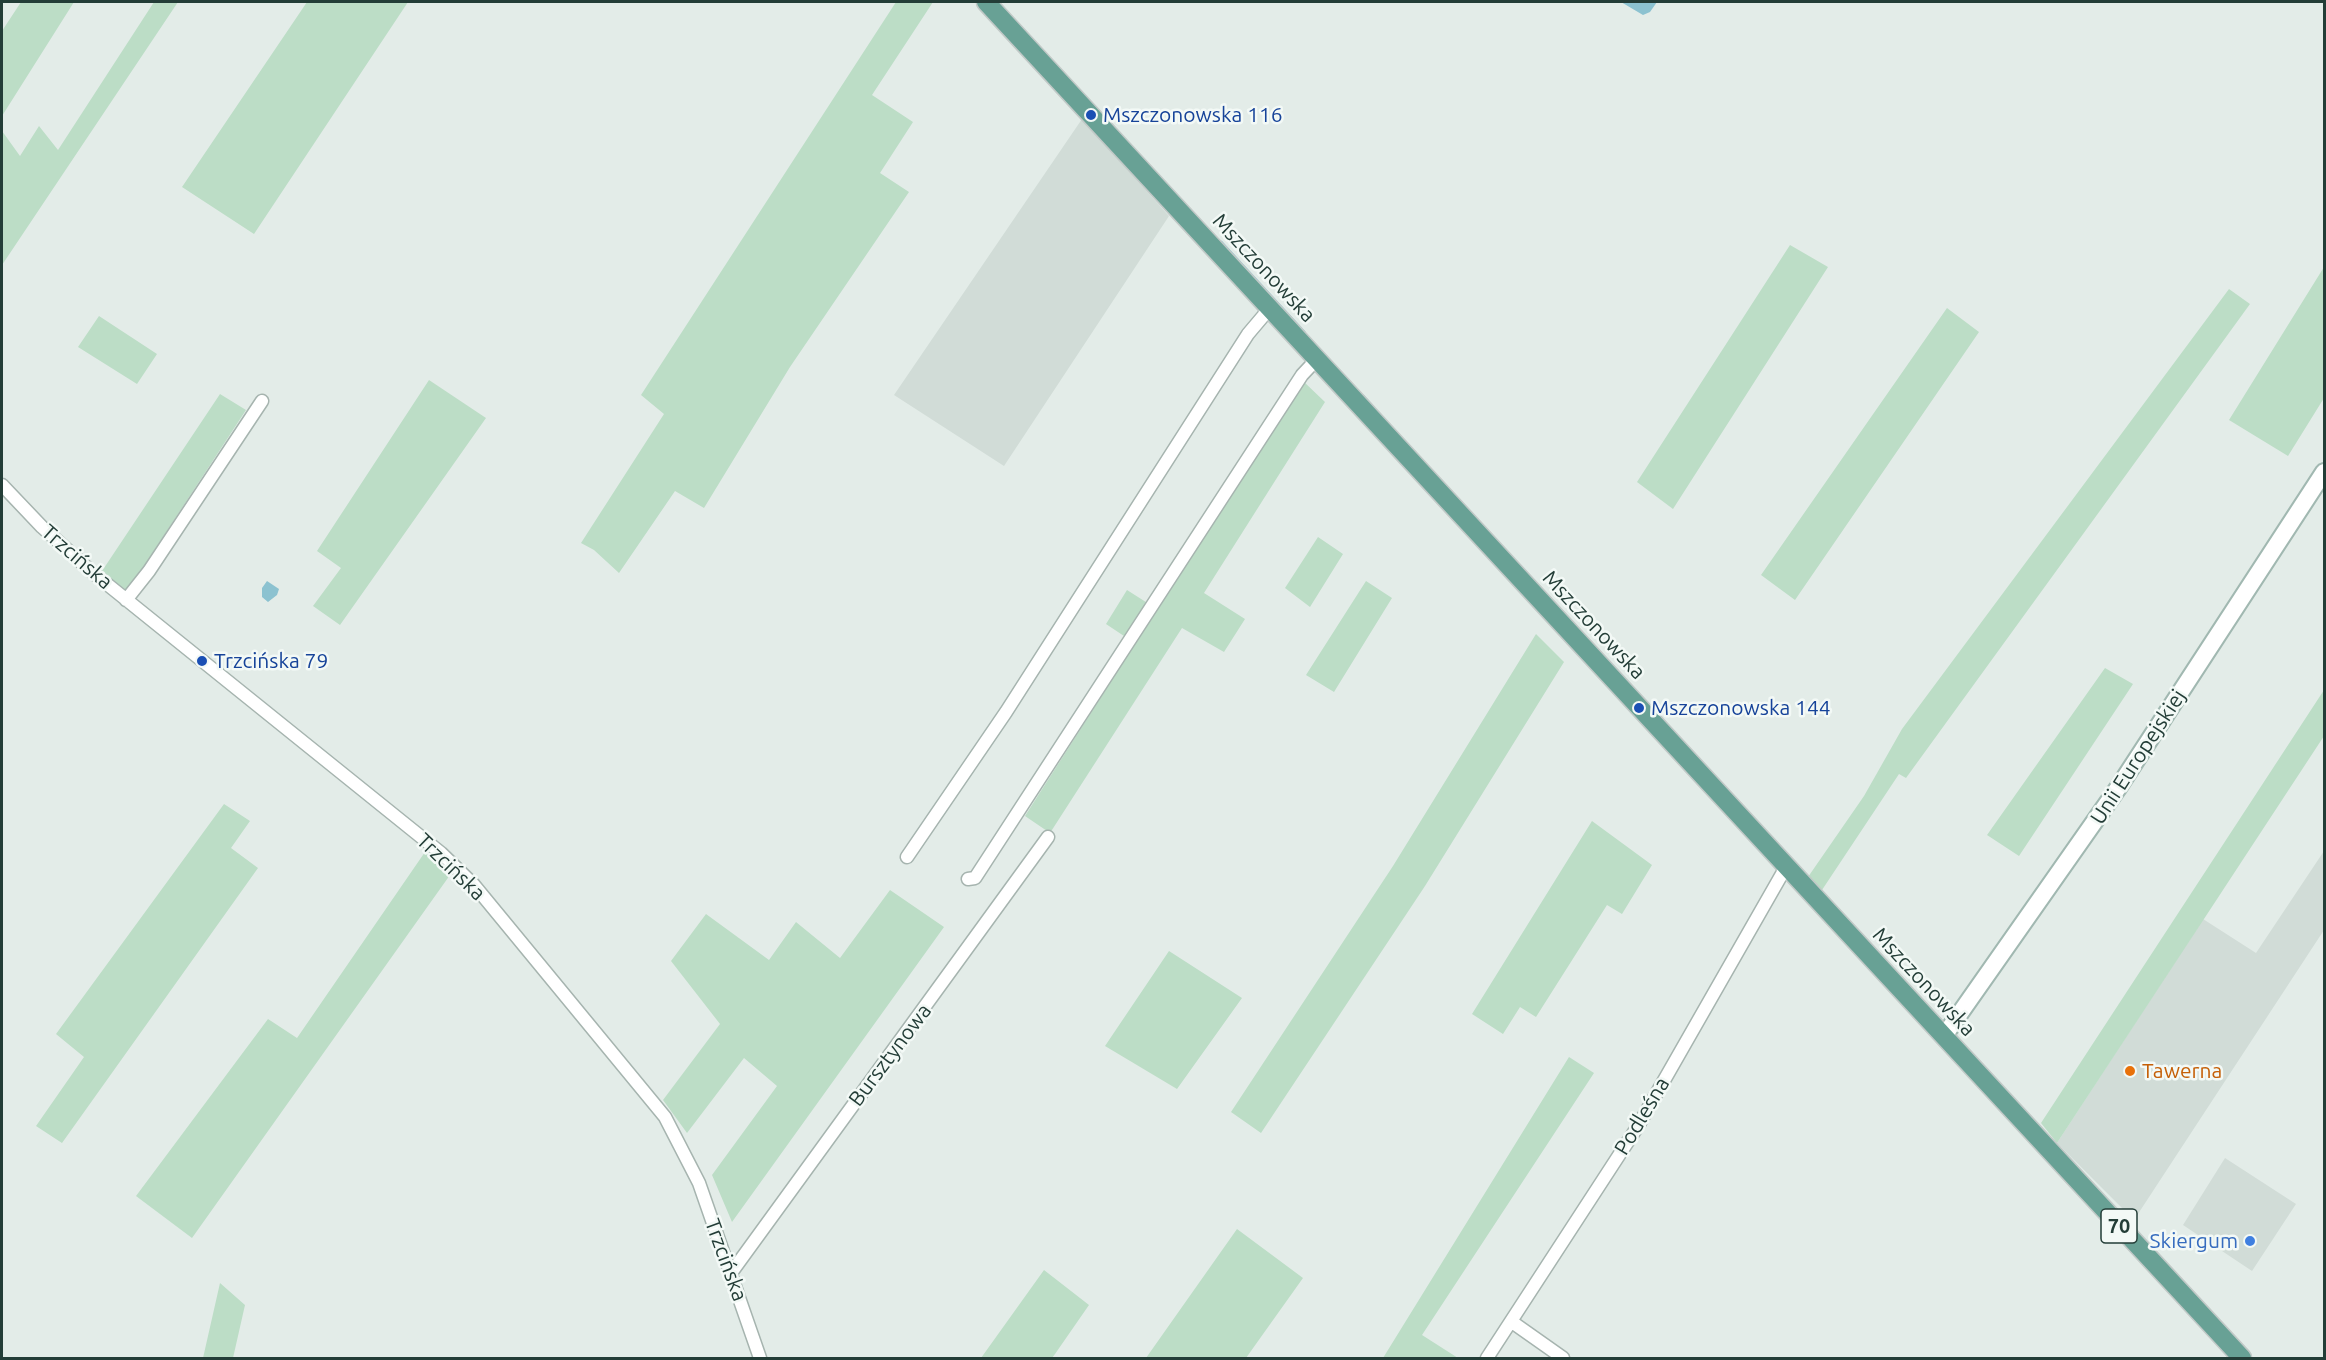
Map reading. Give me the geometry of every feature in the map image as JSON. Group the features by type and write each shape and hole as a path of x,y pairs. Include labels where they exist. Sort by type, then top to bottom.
{"main road":[{"name":"Mszczonowska","path":"986,2 2242,1359"},
{"name":"Unii Europejskiej","path":"1944,1036 2118,788 2325,472"}],"street":[{"path":"907,857 1006,712 1248,334 1270,308"},
{"path":"968,879 975,878 1302,375 1317,359"},
{"path":"126,600 149,571 262,401"},
{"name":"Trzcińska","path":"2,485 42,527 126,600 441,853 474,885 665,1117 699,1183 760,1359"},
{"name":"Bursztynowa","path":"731,1273 989,922 1048,837"},
{"name":"Podleśna","path":"1487,1359 1638,1126 1786,867"},
{"path":"1512,1322 1563,1359"}],"shaded area":[{"path":"1082,119 1169,216 1004,466 894,395"},
{"path":"2324,851 2324,930 2134,1220 2057,1143 2203,919 2256,953"},
{"path":"2225,1158 2296,1204 2252,1271 2183,1225"}],"green space":[{"path":"21,2 74,2 2,116 2,31"},
{"path":"154,2 178,2 2,265 2,131 20,156 39,126 58,150"},
{"path":"307,2 408,2 254,234 182,187"},
{"path":"896,2 933,2 872,95 913,122 880,173 909,192 790,367 704,508 675,491 619,573 594,550 581,543 664,414 641,395"},
{"path":"1790,245 1828,267 1673,509 1637,482"},
{"path":"2324,267 2324,398 2288,456 2229,420"},
{"path":"2229,289 2250,304 1906,778 1899,774 1822,890 1808,877 1864,796 1902,729"},
{"path":"1947,308 1979,332 1795,600 1761,575"},
{"path":"99,316 157,354 137,384 78,347"},
{"path":"429,380 486,418 340,625 313,606 341,568 317,551"},
{"path":"1303,381 1325,402 1204,593 1245,619 1224,652 1182,628 1050,833 1025,816"},
{"path":"220,394 246,410 127,592 102,571"},
{"path":"1318,537 1343,554 1310,607 1285,588"},
{"path":"1366,581 1392,598 1334,692 1306,675"},
{"path":"1127,590 1149,604 1127,638 1106,624"},
{"path":"1536,634 1564,662 1425,886 1261,1133 1231,1112 1393,866"},
{"path":"2105,668 2133,684 2019,856 1987,835"},
{"path":"2324,690 2324,736 2057,1143 2041,1123"},
{"path":"224,804 250,821 231,848 258,868 62,1143 36,1126 84,1057 56,1034"},
{"path":"1592,821 1652,865 1622,914 1607,905 1536,1017 1520,1007 1503,1034 1472,1014"},
{"path":"425,852 450,875 192,1238 136,1196 268,1019 297,1038"},
{"path":"890,890 944,927 732,1222 712,1175 777,1086 744,1058 687,1133 663,1100 720,1024 671,961 706,914 769,960 796,922 840,958"},
{"path":"1169,951 1242,998 1177,1089 1105,1046"},
{"path":"1569,1057 1594,1073 1422,1335 1458,1358 1383,1358"},
{"path":"1237,1229 1303,1278 1246,1358 1146,1358"},
{"path":"1044,1270 1089,1305 1055,1354 1052,1358 981,1358"},
{"path":"220,1283 245,1305 233,1358 203,1358"}],"water":[{"path":"1621,2 1657,2 1650,12 1643,15"},
{"path":"267,581 279,589 277,595 268,602 262,597 262,588"}],"waterway":[{"path":"1221,242 1304,332"},
{"path":"1363,396 1373,407"}],"place":[{"name":"Mszczonowska 116","path":"1091,115"},
{"name":"Trzcińska 79","path":"202,661"},
{"name":"Mszczonowska 144","path":"1639,708"},
{"name":"Tawerna","path":"2130,1071"},
{"name":"Skiergum","path":"2250,1241"}]}
